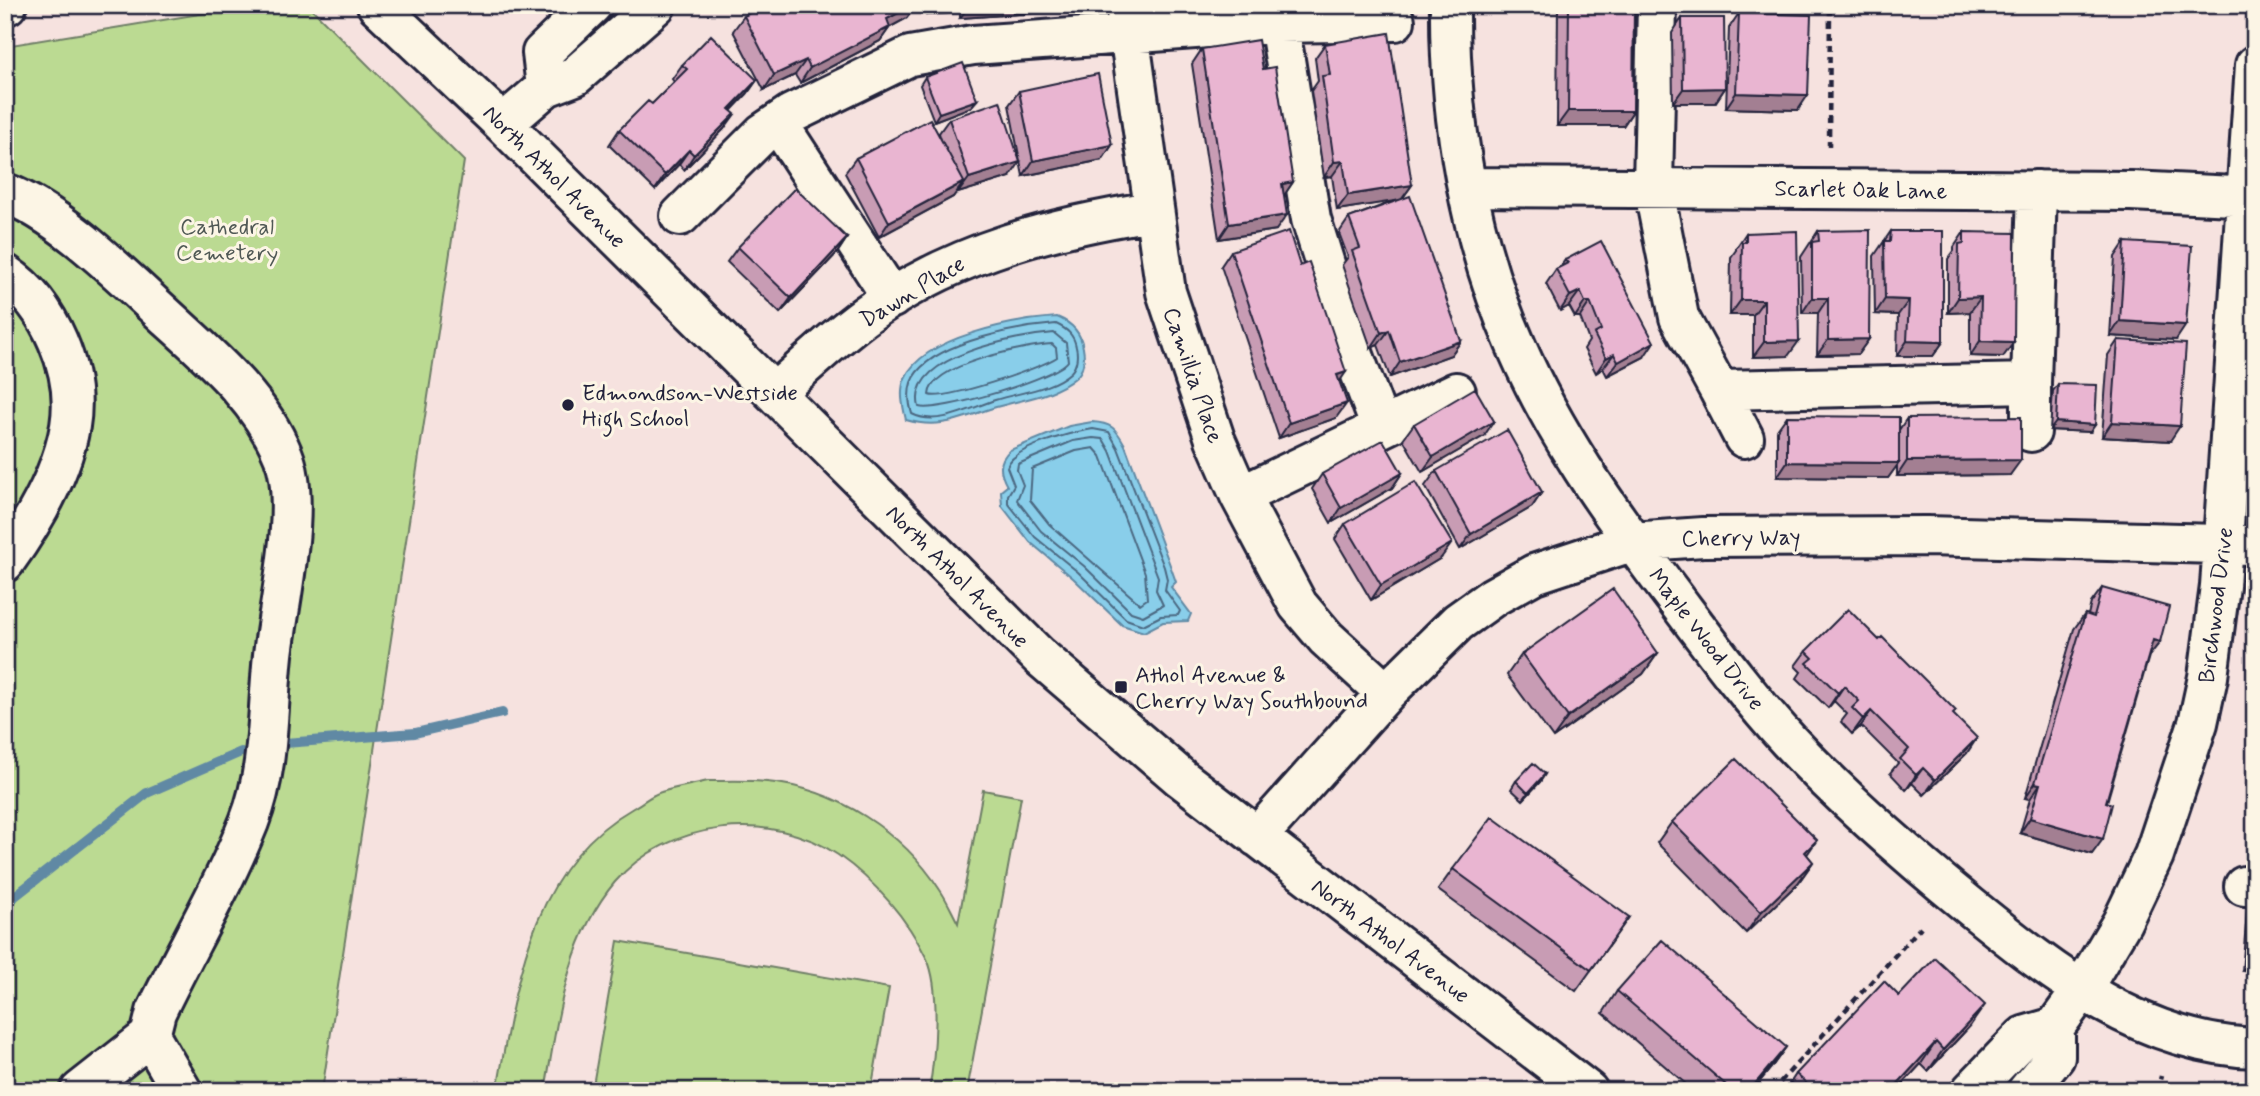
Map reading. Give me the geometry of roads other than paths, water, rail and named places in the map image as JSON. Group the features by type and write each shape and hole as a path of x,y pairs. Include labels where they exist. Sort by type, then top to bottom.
{"street":[{"name":"North Athol Avenue","path":"377,5 503,124 1038,656 1129,735 1256,837 1588,1091"},
{"path":"546,87 542,52 592,5"},
{"path":"503,124 546,87 575,76 656,5"},
{"name":"Maple Wood Drive","path":"1450,5 1454,87 1467,187 1487,266 1517,349 1570,449 1631,542 1756,702 1826,779 1914,861 2081,991 2135,1020 2179,1037 2231,1047 2255,1048"},
{"path":"1657,5 1653,186 1679,317 1744,439"},
{"path":"680,216 736,158 778,123 909,55 1127,18 1279,23 1395,21"},
{"name":"Camillia Place","path":"1127,18 1152,211 1166,292 1215,439 1240,496 1298,605 1326,638 1386,693"},
{"path":"1279,23 1311,219 1351,348 1381,428"},
{"name":"Birchwood Drive","path":"2055,1027 2081,991 2122,922 2154,855 2185,770 2239,545 2255,65"},
{"path":"778,123 892,298"},
{"name":"Scarlet Oak Lane","path":"1467,187 2037,190 2251,197"},
{"path":"2031,432 2037,190"},
{"path":"5,193 49,219 104,258 225,371 263,415 284,456 290,482 288,542 273,657 264,768 249,820 156,1012 150,1036 80,1091"},
{"name":"Dawn Place","path":"774,393 850,328 892,298 959,261 1017,239 1152,211"},
{"path":"5,274 35,300 58,338 68,381 71,425 56,473 25,533 5,562"},
{"path":"1719,390 2031,383"},
{"path":"1240,496 1456,392"},
{"name":"Cherry Way","path":"1256,837 1427,650 1493,597 1534,574 1631,542 1746,536 1927,536 2239,545"},
{"path":"1971,1091 2024,1035 2055,1027 2055,1057 2027,1091"},
{"path":"150,1036 182,1091"}],"water":[{"path":"1057,317 1075,329 1084,352 1080,372 1067,384 1039,396 943,423 906,420 903,383 915,363 931,351 973,333 1019,322"},
{"path":"1092,422 1112,428 1125,445 1176,582 1171,587 1191,614 1188,621 1163,622 1144,632 1122,625 1030,542 1002,506 1001,491 1007,486 1001,467 1003,458 1010,450 1069,426"}],"waterway":[{"path":"285,743 415,733 502,713"},
{"path":"5,909 15,896 147,793 241,752"}],"place":[{"name":"Edmondson-Westside High School","path":"568,405"},
{"name":"Athol Avenue & Cherry Way Southbound","path":"1121,687"}],"park label":[{"name":"Cathedral Cemetery","path":"227,239"}]}
